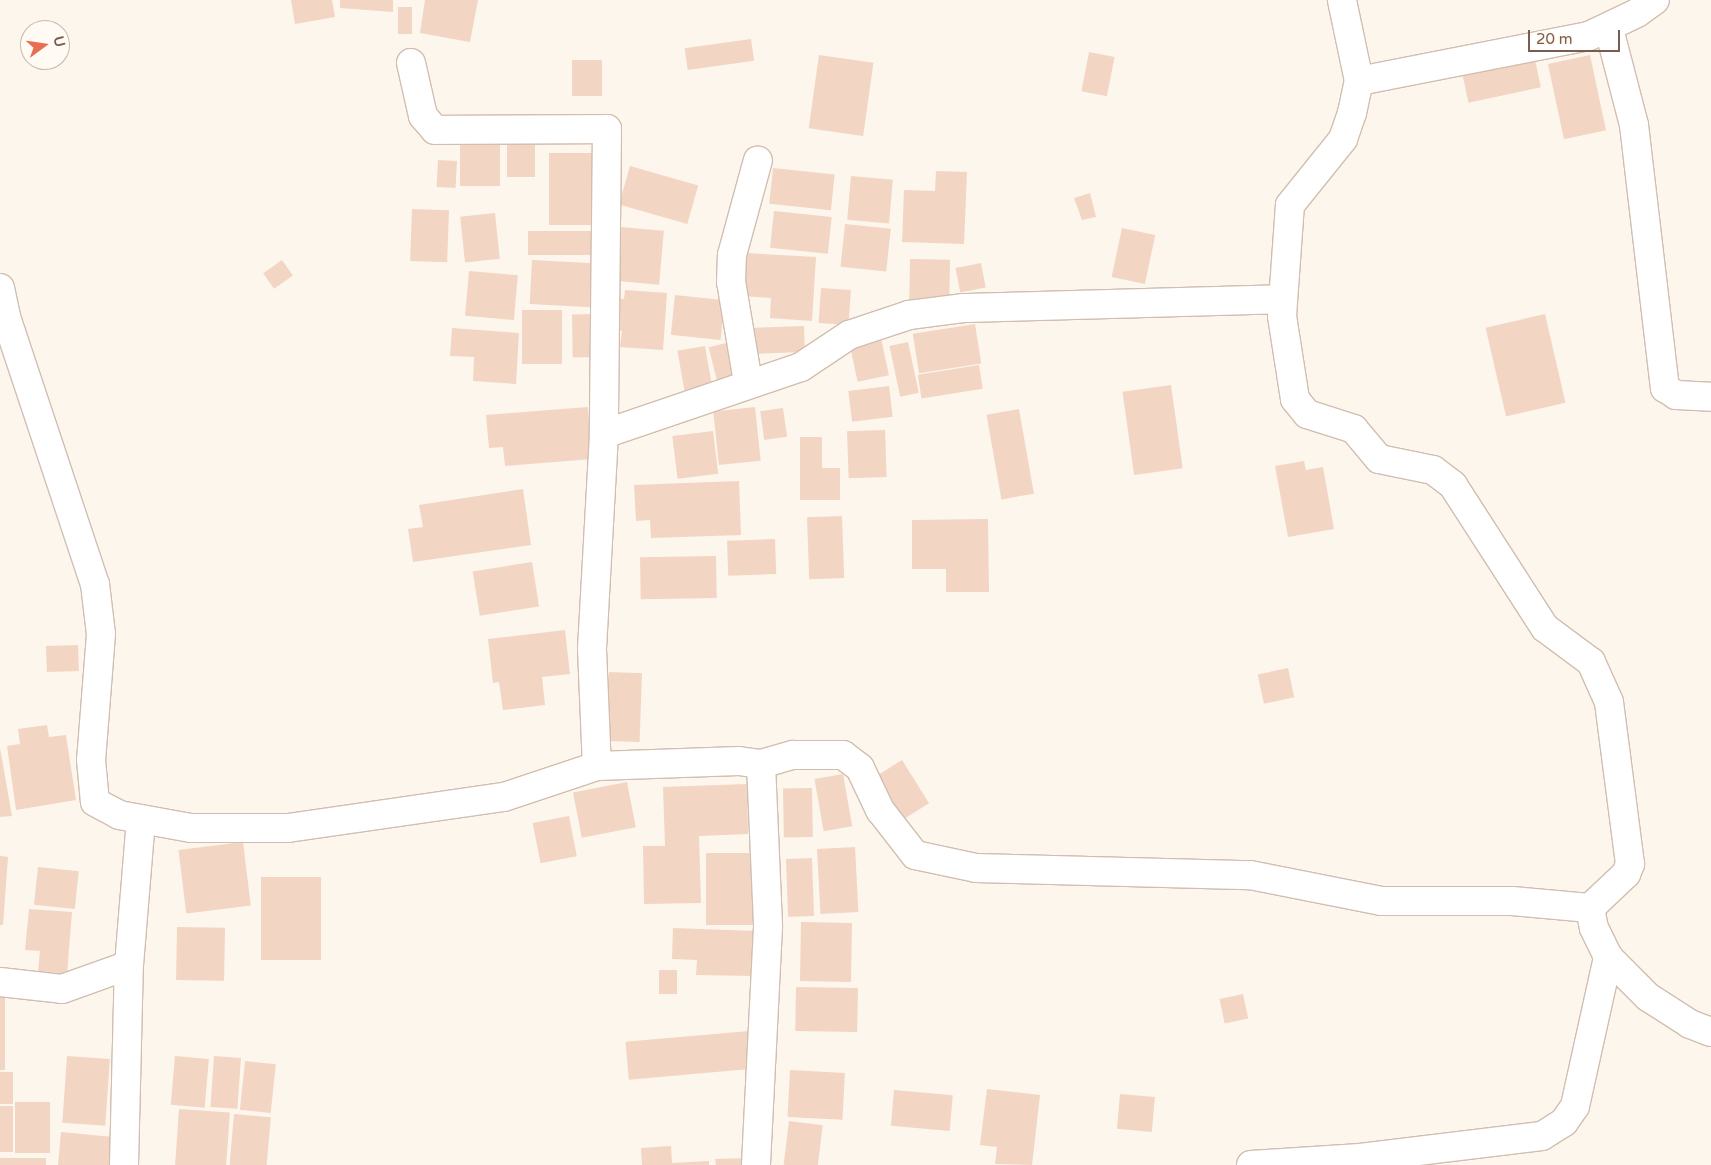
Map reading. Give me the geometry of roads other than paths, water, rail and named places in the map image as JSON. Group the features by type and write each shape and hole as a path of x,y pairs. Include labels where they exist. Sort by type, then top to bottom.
{"street":[{"path":"0,288 6,318 96,584 101,634 91,760 95,802 119,815 191,828 288,828 504,797 597,766 739,761 761,764 793,755 843,755 860,768 880,810 915,855 976,868 1250,875 1381,901 1512,901 1590,908 1626,874 1630,864 1609,702 1596,670 1584,655 1544,628 1453,485 1433,470 1379,459 1354,429 1301,408 1296,399 1282,316 1290,206 1343,139 1359,81 1342,0"},
{"path":"1359,81 1589,36 1609,29 1655,0"},
{"path":"1609,29 1634,125 1665,388 1676,395 1711,397"},
{"path":"411,64 423,116 435,130 607,129 604,434 592,649 597,766"},
{"path":"748,382 731,282 732,255 758,160"},
{"path":"604,434 748,382 801,367 849,336 909,315 963,308 1283,299"},
{"path":"756,1165 768,927 761,764"},
{"path":"124,1165 129,966 141,819"},
{"path":"1590,908 1594,928 1608,957 1648,997 1690,1024 1711,1032"},
{"path":"1251,1165 1360,1158 1542,1136 1564,1122 1575,1106 1608,957"},
{"path":"0,982 62,988 129,966"}]}
